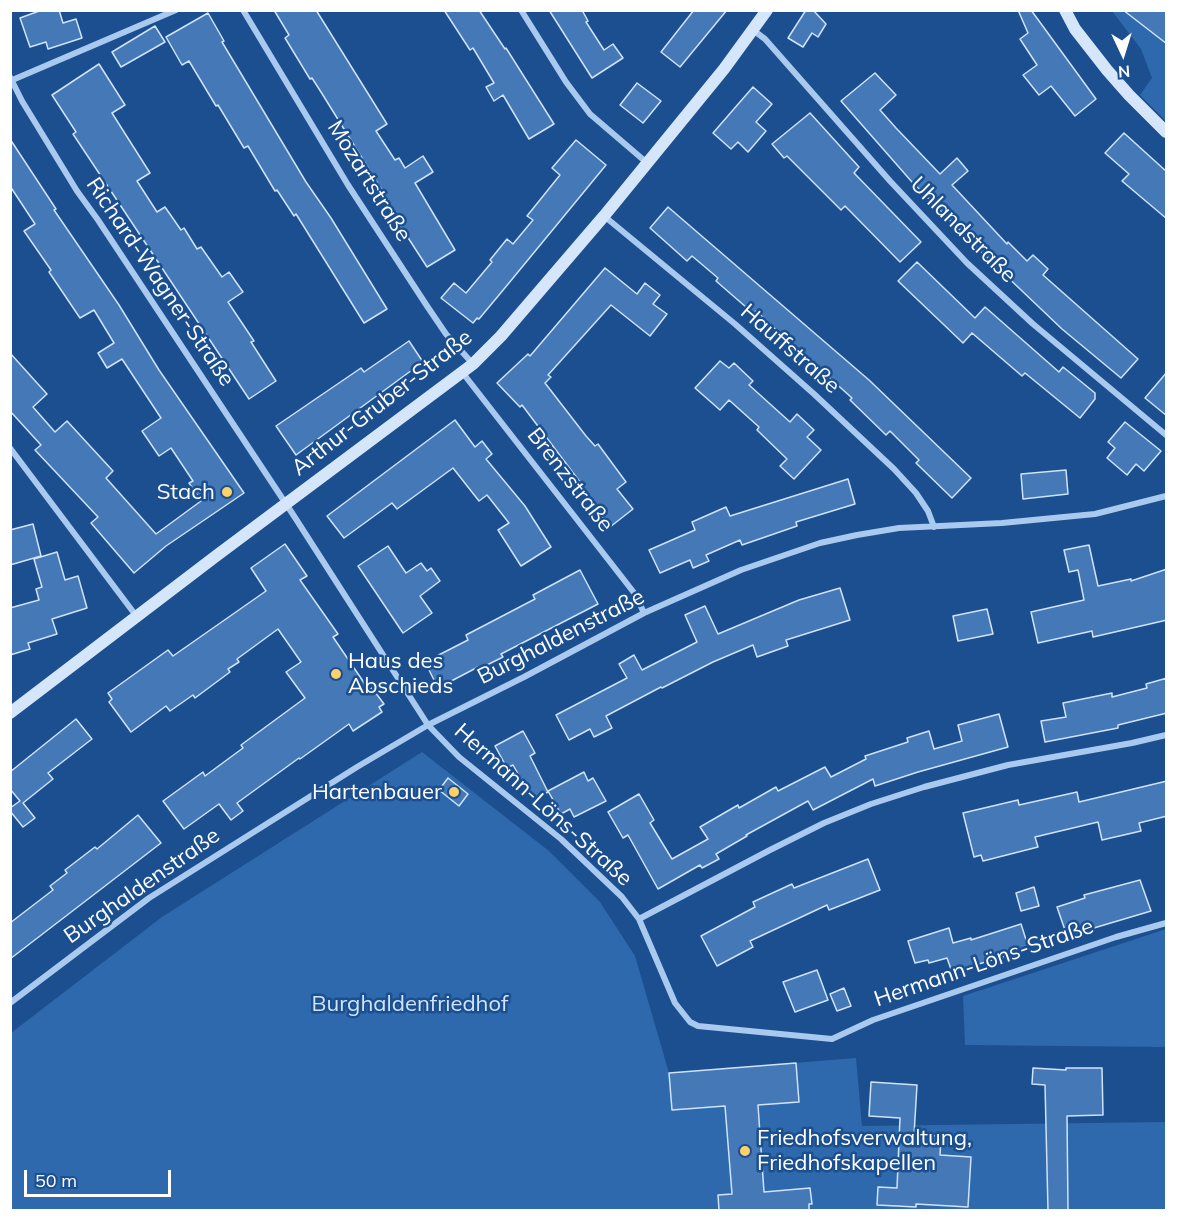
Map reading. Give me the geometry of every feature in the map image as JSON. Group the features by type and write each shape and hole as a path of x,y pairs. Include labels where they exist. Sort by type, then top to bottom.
{"street":[{"path":"11,79 176,10"},
{"name":"Mozartstraße","path":"243,10 348,185 446,334 473,364"},
{"path":"521,10 566,82 590,114 646,162"},
{"name":"Arthur-Gruber-Straße","path":"10,713 473,364 501,336 604,216 723,69 767,10"},
{"path":"1065,10 1075,29 1107,70 1128,95 1167,132"},
{"name":"Uhlandstraße","path":"753,30 765,39 890,181 967,263 1033,324 1167,435"},
{"name":"Richard-Wagner-Straße","path":"11,79 77,191 285,505"},
{"name":"Hauffstraße","path":"604,216 735,324 886,461 916,493 928,511 934,527"},
{"name":"Brenzstraße","path":"462,372 635,594 644,613"},
{"path":"10,448 137,617"},
{"name":"Burghaldenstraße","path":"10,1003 149,898 357,767 428,725 644,613 741,570 820,543 857,535 899,528 1095,514 1167,496"},
{"name":"Hermann-Löns-Straße","path":"285,505 428,725 459,757 561,840 622,897 639,919 675,1003 690,1022 698,1026 832,1039 873,1020 1116,937 1167,923"},
{"path":"639,919 824,823 871,804 924,787 1008,765 1167,735"}],"green space":[{"path":"1112,11 1166,11 1166,121 1140,95 1152,78 1141,49"},
{"name":"Burghaldenfriedhof","path":"422,752 549,851 600,902 635,956 669,1073 856,1058 862,1126 1166,1122 1166,1210 11,1210 11,1033 162,917"},
{"path":"1166,929 1166,1047 965,1045 963,996"}],"building":[{"path":"42,10 59,10 63,23 76,19 82,38 48,49 46,42 30,47 20,18"},
{"path":"274,10 316,10 387,124 376,131 395,160 399,158 405,168 423,156 433,172 415,183 455,250 427,267 385,202 388,200 285,38 289,35"},
{"path":"444,10 479,10 554,124 529,139 503,95 494,101 486,87 494,83 473,48 470,50"},
{"path":"549,10 582,10 588,21 586,22 604,50 613,44 623,58 592,78"},
{"path":"694,10 727,10 680,67 661,52"},
{"path":"806,10 813,10 826,24 818,37 812,33 803,47 788,38"},
{"path":"1018,10 1031,10 1096,99 1075,116 1051,86 1039,95 1023,75 1037,65 1020,39 1028,33"},
{"path":"1123,10 1167,10 1167,44"},
{"path":"208,13 224,41 222,42 306,182 387,309 364,323 296,214 294,216 277,190 275,191 248,146 244,148 189,61 182,65 166,37"},
{"path":"155,26 165,42 121,67 112,52"},
{"path":"99,64 125,105 112,113 150,173 137,181 157,212 165,207 181,230 184,228 197,249 201,247 222,277 229,272 243,292 228,302 254,341 251,342 276,381 249,399 73,134 76,132 52,95"},
{"path":"875,73 896,95 880,110 896,128 940,174 957,158 968,171 952,185 1007,244 1008,242 1027,261 1033,255 1048,269 1043,275 1138,359 1121,378 1062,329 978,249 912,182 841,101"},
{"path":"637,83 661,101 643,123 620,105"},
{"path":"753,87 772,104 756,122 766,131 748,152 738,142 731,149 713,133"},
{"path":"810,113 859,167 854,173 921,242 900,262 845,206 841,210 787,156 784,158 772,144"},
{"path":"1124,133 1167,172 1167,219 1122,181 1129,174 1105,153"},
{"path":"10,139 159,370 244,493 166,546 134,573 91,523 98,517 35,450 41,445 10,411 10,353 47,394 33,407 55,432 67,421 113,471 106,478 156,534 201,501 189,483 193,481 171,448 159,456 142,431 161,418 122,359 107,368 98,353 114,343 94,310 80,318 24,231 35,224 10,186"},
{"path":"576,140 606,165 479,319 477,318 473,323 441,298 454,283 466,293 492,262 490,260 507,239 513,244 533,220 527,216 560,175 552,168"},
{"path":"668,207 869,380 971,478 952,498 916,463 919,460 890,431 886,435 850,400 852,398 782,339 784,337 756,311 754,314 716,281 718,278 692,256 687,261 650,228"},
{"path":"917,262 975,318 985,307 1059,372 1063,367 1095,393 1095,399 1080,418 1025,373 1022,376 972,333 963,343 898,281"},
{"path":"605,268 637,294 645,283 660,295 653,304 667,314 650,336 611,305 548,375 551,377 545,383 586,436 595,446 598,444 626,482 617,489 633,509 610,527 580,489 583,486 522,405 520,407 497,383 528,354 530,356"},
{"path":"409,341 423,362 296,455 276,426 361,368 364,372"},
{"path":"720,361 729,368 734,363 753,381 749,385 790,422 797,414 814,430 807,437 821,450 794,479 780,466 787,459 757,430 759,427 729,400 720,410 695,388"},
{"path":"1167,372 1167,416 1145,398"},
{"path":"455,420 475,447 482,441 492,454 486,459 525,506 551,547 521,566 498,530 509,523 487,495 479,501 453,468 397,509 392,503 344,538 327,516"},
{"path":"1125,422 1161,451 1144,471 1136,464 1127,475 1107,458 1115,448 1108,442"},
{"path":"1066,470 1068,494 1023,499 1021,474"},
{"path":"848,479 855,504 796,522 797,526 742,545 740,540 706,555 709,561 693,568 690,560 660,573 649,550 695,530 692,522 726,507 730,516"},
{"path":"33,524 41,556 10,565 10,530"},
{"path":"285,544 307,576 300,580 338,634 333,637 369,690 372,688 384,704 379,707 382,712 353,731 349,724 299,758 237,803 243,811 231,820 219,804 184,829 163,801 203,772 205,776 243,748 241,745 305,698 286,672 301,662 278,629 237,659 239,662 228,669 230,672 195,698 193,695 170,711 166,706 131,732 109,702 112,699 108,693 168,650 173,656 266,591 251,568"},
{"path":"1089,545 1098,586 1131,579 1131,581 1167,569 1167,620 1093,637 1092,631 1038,643 1031,612 1084,600 1078,570 1069,572 1064,550"},
{"path":"388,546 406,573 421,563 427,571 431,568 440,581 420,596 432,613 403,633 358,566"},
{"path":"57,552 65,580 78,576 87,608 52,619 57,634 28,643 30,649 10,655 10,608 39,600 36,589 42,587 34,559"},
{"path":"580,570 598,604 501,654 503,657 438,688 425,662 468,640 466,635 535,599 533,595"},
{"path":"840,588 850,620 786,640 788,646 757,657 753,645 713,662 606,716 612,728 594,737 590,729 569,740 556,715 627,678 619,664 634,655 642,670 697,642 685,615 705,606 718,634 799,600"},
{"path":"987,609 993,634 958,641 953,616"},
{"path":"1167,678 1167,713 1118,725 1118,728 1045,742 1041,721 1066,717 1063,703 1112,693 1112,697 1147,688 1146,684"},
{"path":"999,714 1008,747 875,786 873,779 813,810 808,801 716,854 719,859 702,868 700,865 658,889 628,835 623,838 608,812 639,794 654,820 650,823 672,859 708,839 700,827 776,787 778,791 825,767 831,777 866,759 865,756 908,742 907,738 929,731 934,749 962,741 958,725"},
{"path":"76,719 92,739 48,773 53,779 23,803 35,818 23,827 10,811 10,808 20,801 10,789 10,772"},
{"path":"523,731 535,753 530,756 548,792 533,800 513,765 507,768 495,746"},
{"path":"584,772 588,781 593,778 606,801 574,817 570,809 561,814 548,791"},
{"name":"Hartenbauer","path":"448,778 468,794 459,806 439,790"},
{"path":"1167,781 1167,816 1139,823 1141,831 1102,840 1098,822 1035,837 1038,847 983,861 981,855 974,857 963,813 1018,800 1019,805 1077,792 1079,802"},
{"path":"138,815 161,843 10,959 10,923 53,890 50,886 67,873 65,870 95,847 97,849"},
{"path":"868,859 880,890 829,910 827,905 750,941 753,947 717,966 701,936 755,907 753,902 792,884 794,888"},
{"path":"1140,880 1151,911 1067,936 1057,907 1085,898 1084,895"},
{"path":"1034,887 1039,906 1021,911 1016,893"},
{"path":"1021,924 1029,949 952,972 947,958 929,963 928,960 915,963 908,941 949,928 953,943 971,938 971,940"},
{"path":"817,970 828,1000 795,1012 783,982"},
{"path":"844,988 851,1006 837,1011 830,994"},
{"name":"Friedhofsverwaltung, Friedhofskapellen","path":"796,1063 799,1102 758,1105 764,1192 810,1188 812,1204 809,1204 809,1210 719,1210 718,1195 732,1194 725,1106 672,1110 669,1073"},
{"path":"1033,1068 1066,1070 1066,1068 1102,1068 1103,1115 1067,1116 1068,1210 1048,1210 1045,1085 1032,1084"},
{"path":"871,1082 917,1085 914,1135 941,1136 940,1155 971,1157 968,1207 916,1204 916,1207 877,1205 878,1187 897,1188 900,1118 869,1116"}],"place":[{"name":"Stach","path":"227,492"},
{"name":"Haus des Abschieds","path":"336,674"},
{"name":"Hartenbauer","path":"454,792"},
{"name":"Friedhofsverwaltung, Friedhofskapellen","path":"745,1151"}]}
